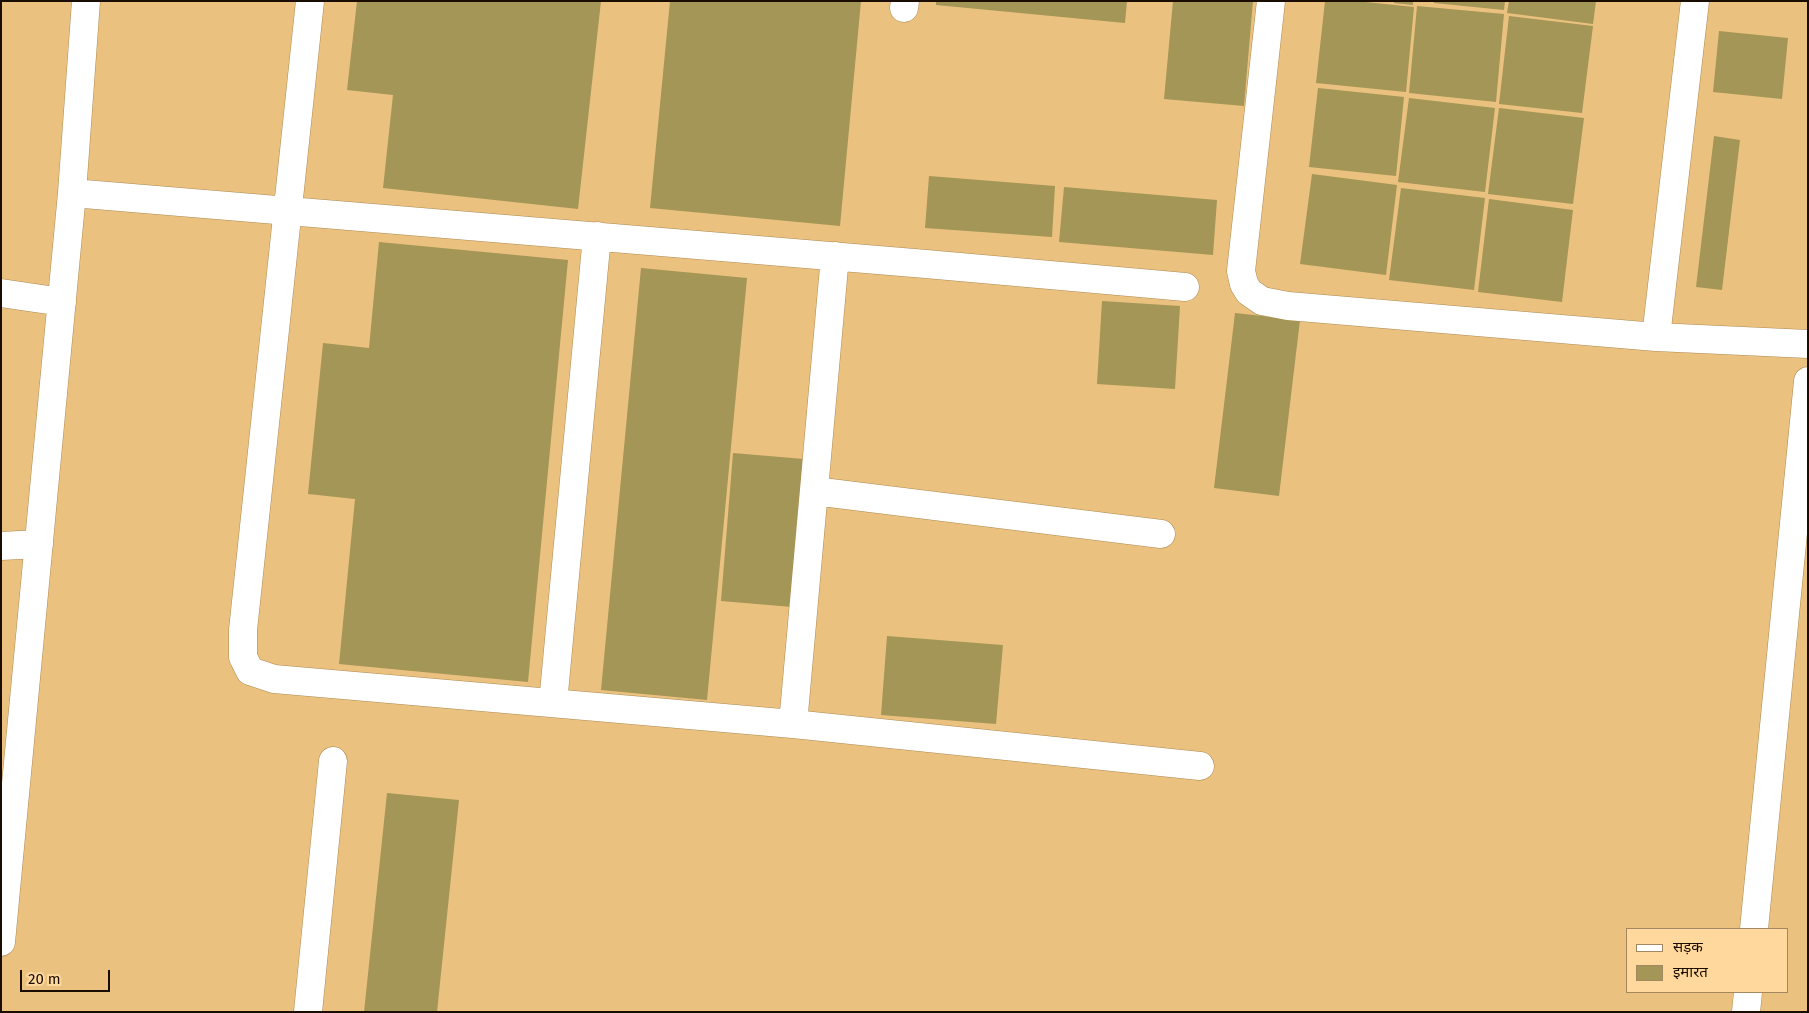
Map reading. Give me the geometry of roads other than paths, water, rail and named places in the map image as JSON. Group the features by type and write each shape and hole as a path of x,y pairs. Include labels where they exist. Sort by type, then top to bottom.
{"street":[{"path":"1,942 72,193 86,1"},
{"path":"310,1 244,630 243,657 250,671 274,679 289,681 793,724 1200,766"},
{"path":"1271,1 1241,270 1244,284 1249,292 1262,301 1288,306 1656,337 1808,344"},
{"path":"1656,337 1695,1"},
{"path":"72,193 1185,287"},
{"path":"553,703 597,236"},
{"path":"793,724 835,256"},
{"path":"1,293 62,302"},
{"path":"1754,928 1808,381"},
{"path":"814,491 1161,534"},
{"path":"1,546 39,544"},
{"path":"308,1012 333,761"},
{"path":"1746,1012 1748,993"}]}
